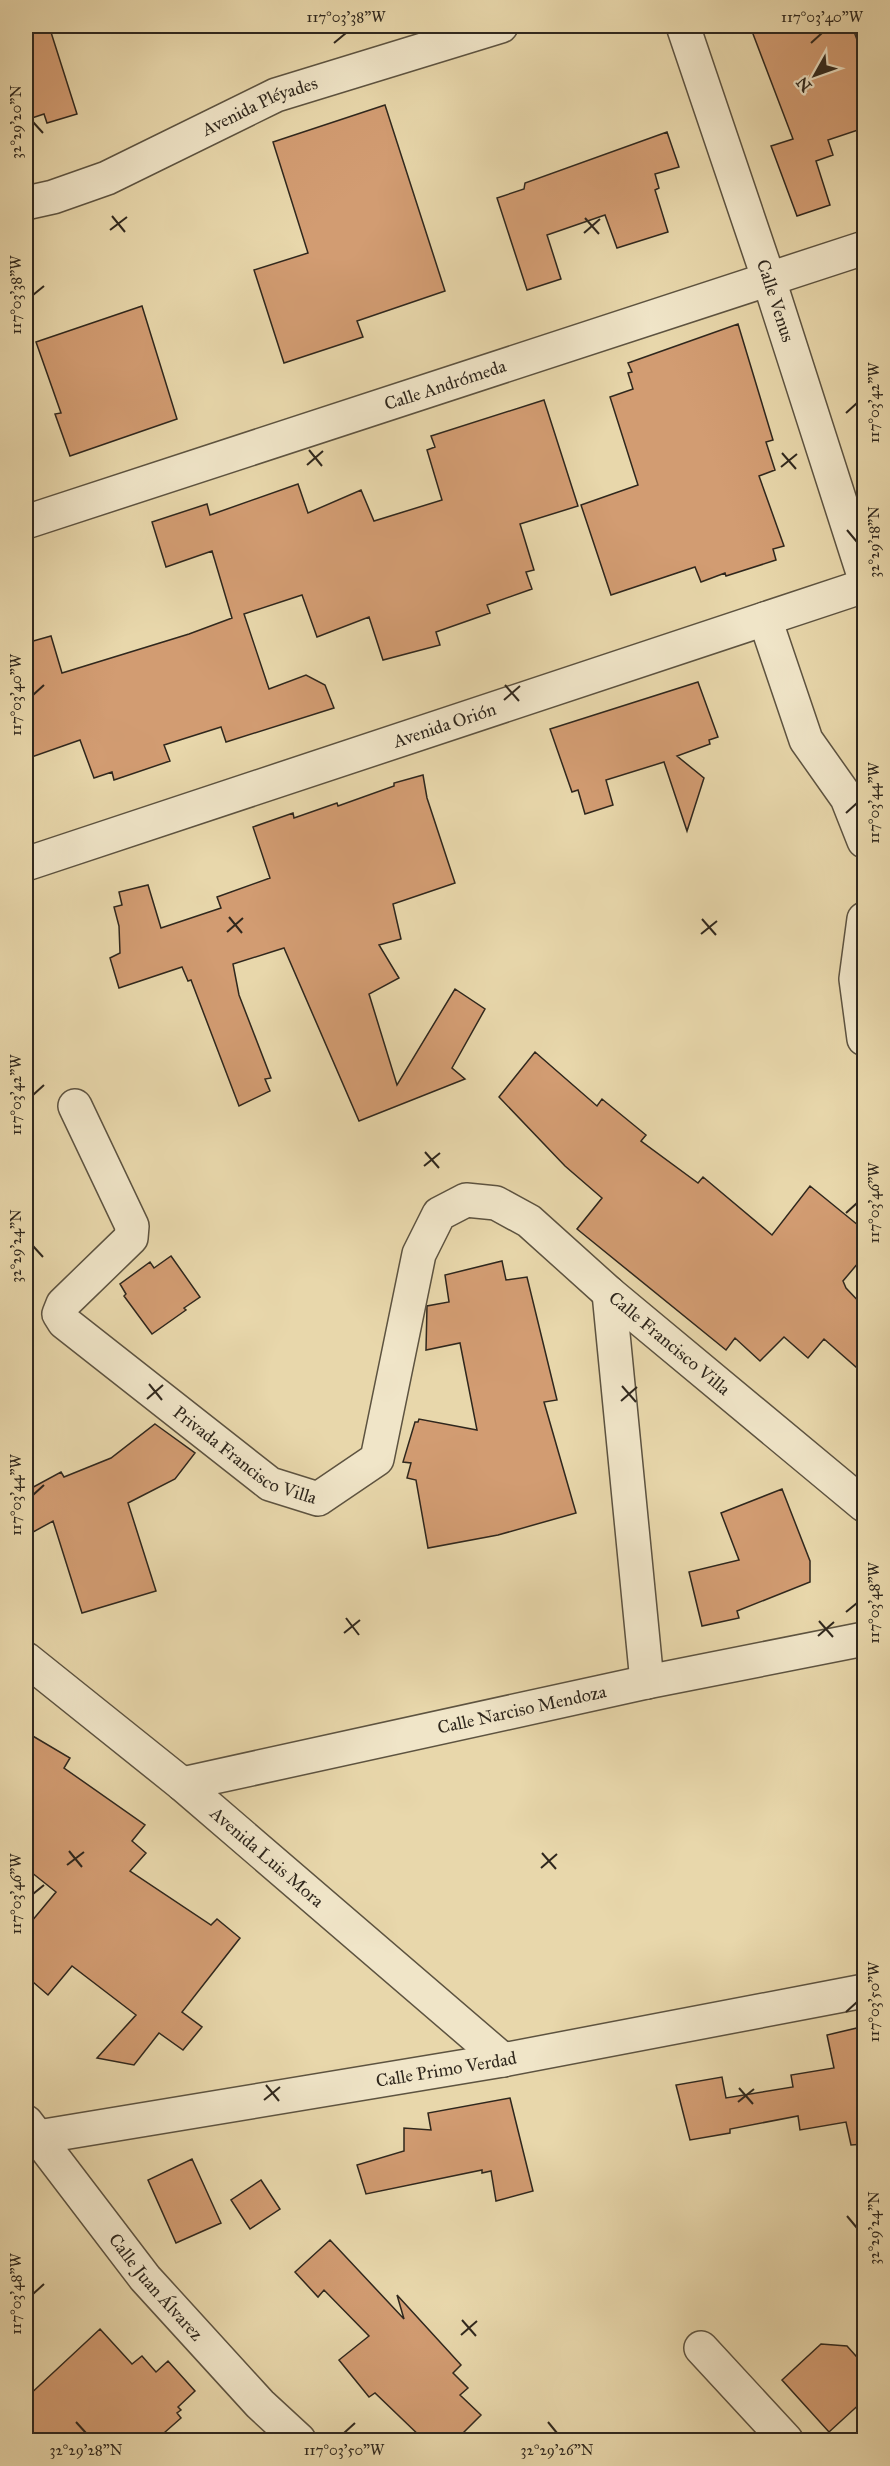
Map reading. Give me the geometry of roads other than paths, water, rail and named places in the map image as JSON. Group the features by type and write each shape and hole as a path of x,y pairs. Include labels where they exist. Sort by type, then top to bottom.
{"street":[{"name":"Avenida Pléyades","path":"26,203 53,198 107,178 276,95 501,26"},
{"name":"Calle Venus","path":"683,26 769,280 864,576"},
{"name":"Calle Andrómeda","path":"26,522 864,248"},
{"name":"Avenida Orión","path":"26,864 864,586"},
{"path":"765,619 806,740 847,798 864,841"},
{"path":"864,919 856,979 864,1040"},
{"name":"Privada Francisco Villa","path":"75,1106 132,1226 130,1238 63,1304 59,1314 64,1322 270,1484 318,1499 377,1459 419,1254 439,1214 466,1200"},
{"name":"Calle Francisco Villa","path":"466,1200 496,1203 529,1221 609,1293 864,1505"},
{"path":"609,1293 647,1682"},
{"name":"Calle Narciso Mendoza","path":"182,1784 647,1682 864,1640"},
{"name":"Avenida Luis Mora","path":"26,1659 182,1784 503,2060"},
{"name":"Calle Primo Verdad","path":"29,2133 503,2060 864,1991"},
{"name":"Calle Juan Álvarez","path":"29,2133 145,2278 260,2404 299,2440"},
{"path":"701,2348 786,2440"}]}
